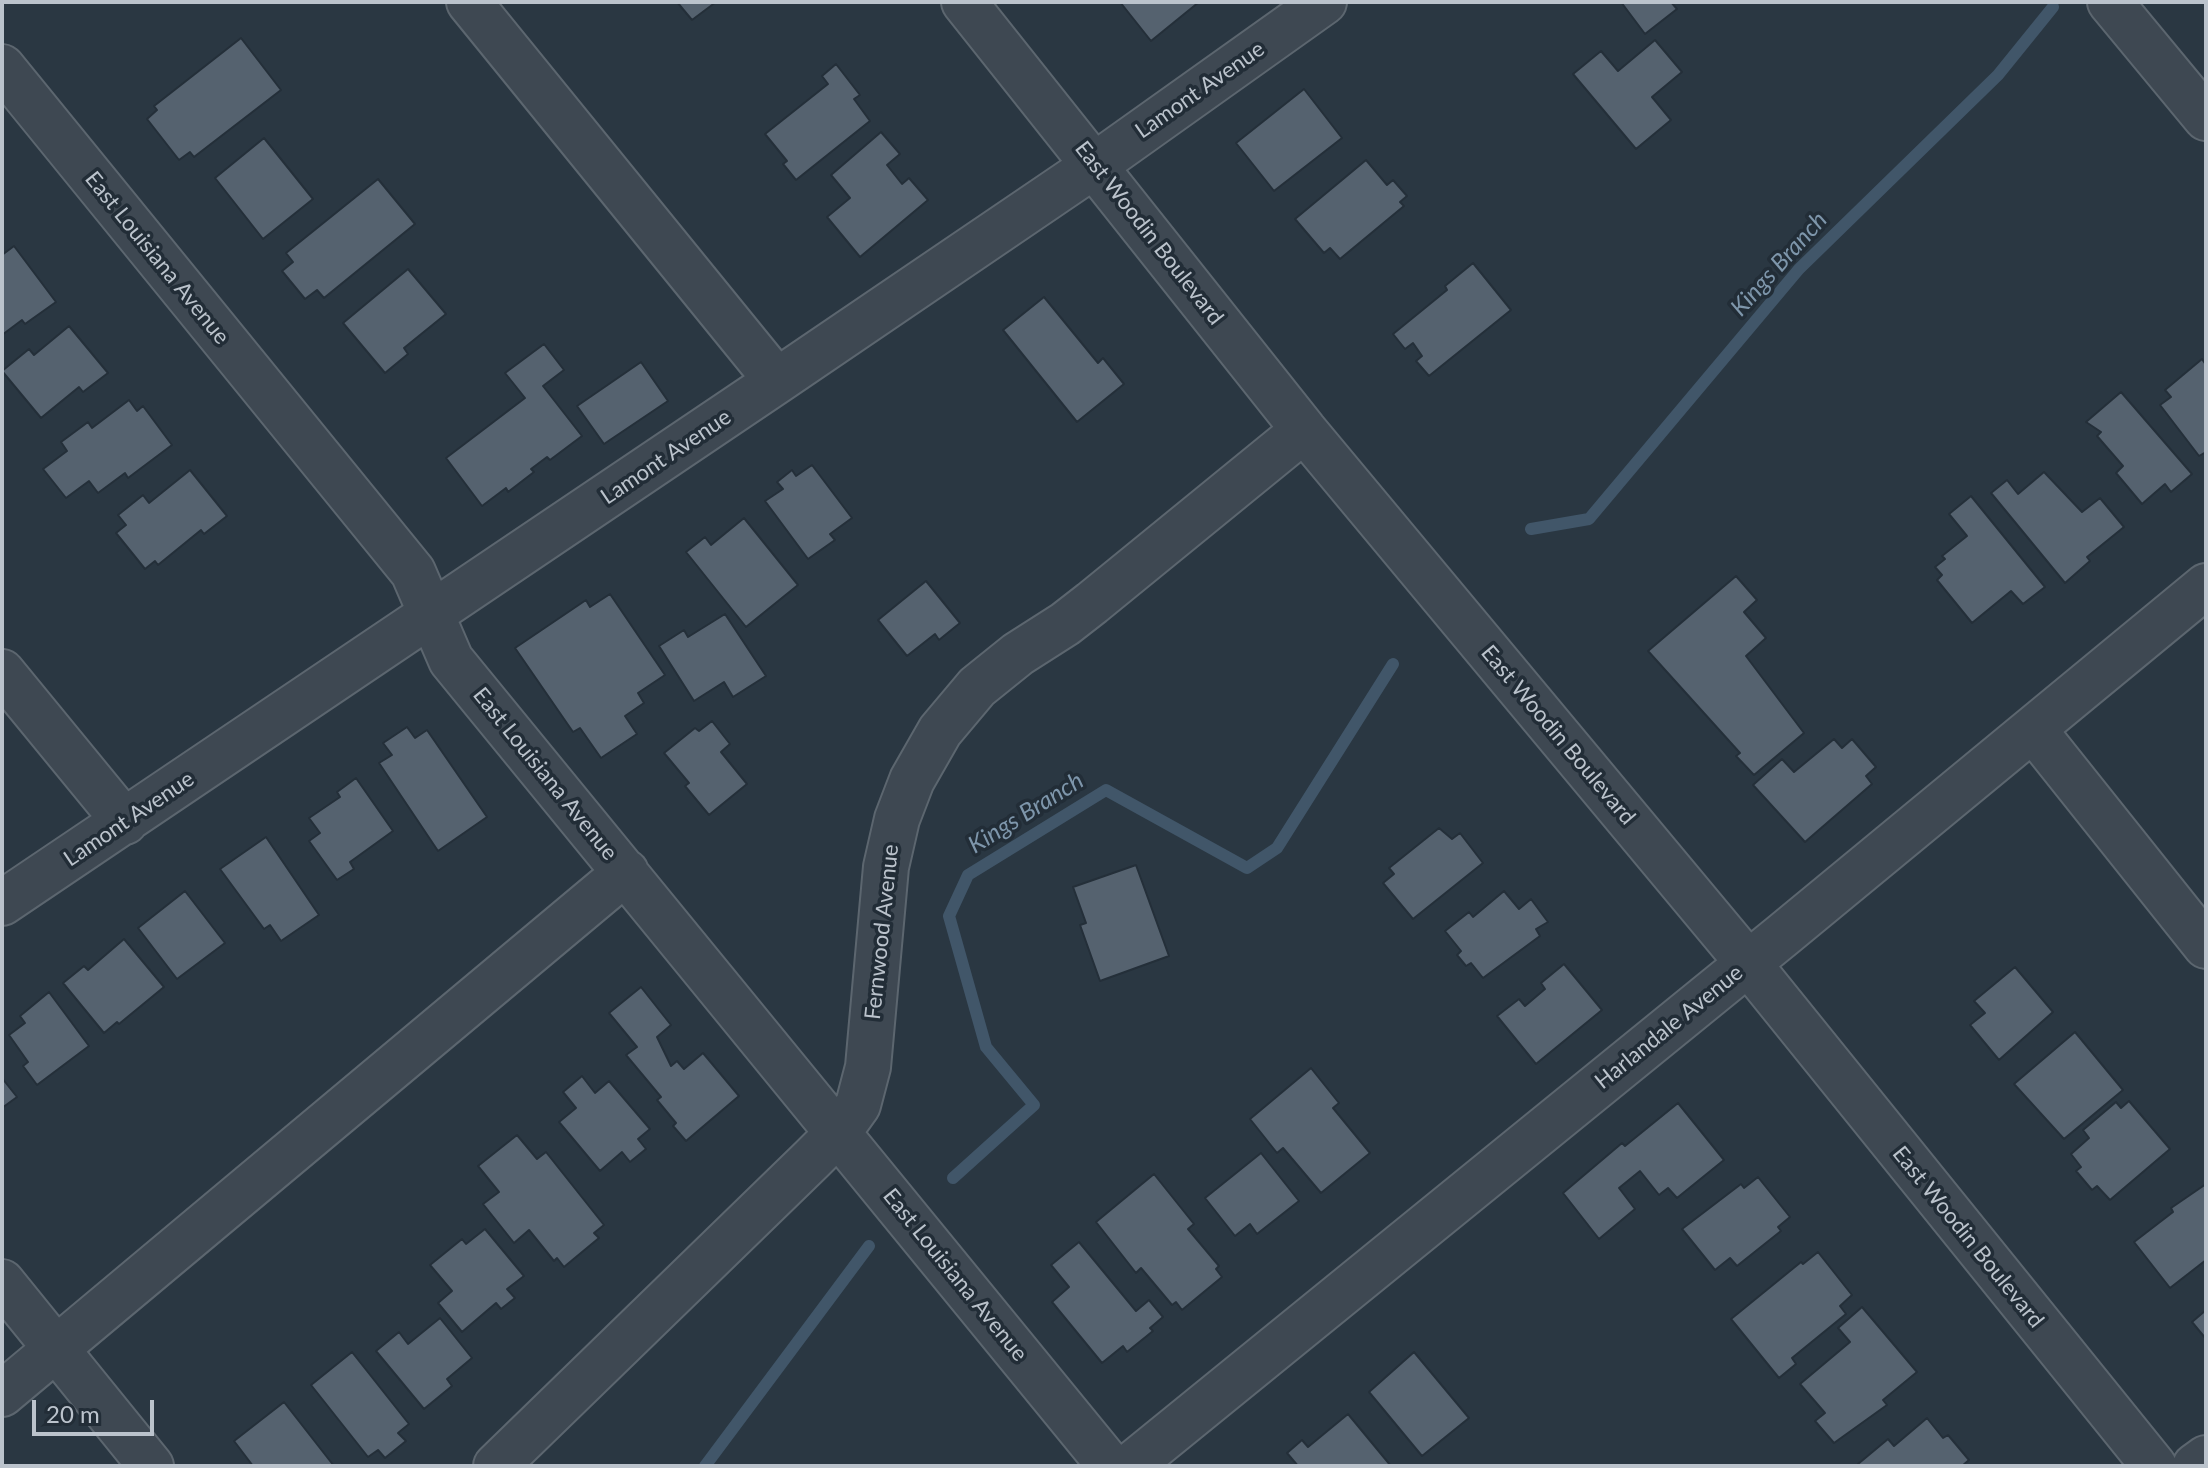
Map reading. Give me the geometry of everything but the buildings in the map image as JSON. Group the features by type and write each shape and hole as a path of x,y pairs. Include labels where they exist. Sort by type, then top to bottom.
{"street":[{"path":"469,2 777,381"},
{"name":"East Woodin Boulevard","path":"964,2 1304,430 1748,963 2154,1466"},
{"name":"Lamont Avenue","path":"2,903 431,617 1095,165 1324,2"},
{"path":"2110,2 2206,118"},
{"name":"East Louisiana Avenue","path":"2,67 413,572 451,660 1110,1466"},
{"name":"Fernwood Avenue","path":"496,1466 838,1133 858,1105 868,1067 886,867 897,819 912,780 940,731 977,687 1018,654 1092,603 1304,430"},
{"name":"Harlandale Avenue","path":"1130,1466 2206,586"},
{"path":"2,672 125,822"},
{"path":"2033,729 2206,946"},
{"path":"2,1394 626,872"},
{"path":"2,1282 151,1466"},
{"path":"2195,1466 2206,1458"}],"waterway":[{"name":"Kings Branch","path":"1531,529 1589,519 1799,269 1998,75 2053,7"},
{"name":"Kings Branch","path":"953,1178 1034,1105 986,1047 949,916 968,875 1106,790 1247,868 1277,848 1393,664"},
{"name":"Kings Branch","path":"705,1466 869,1246"}]}
